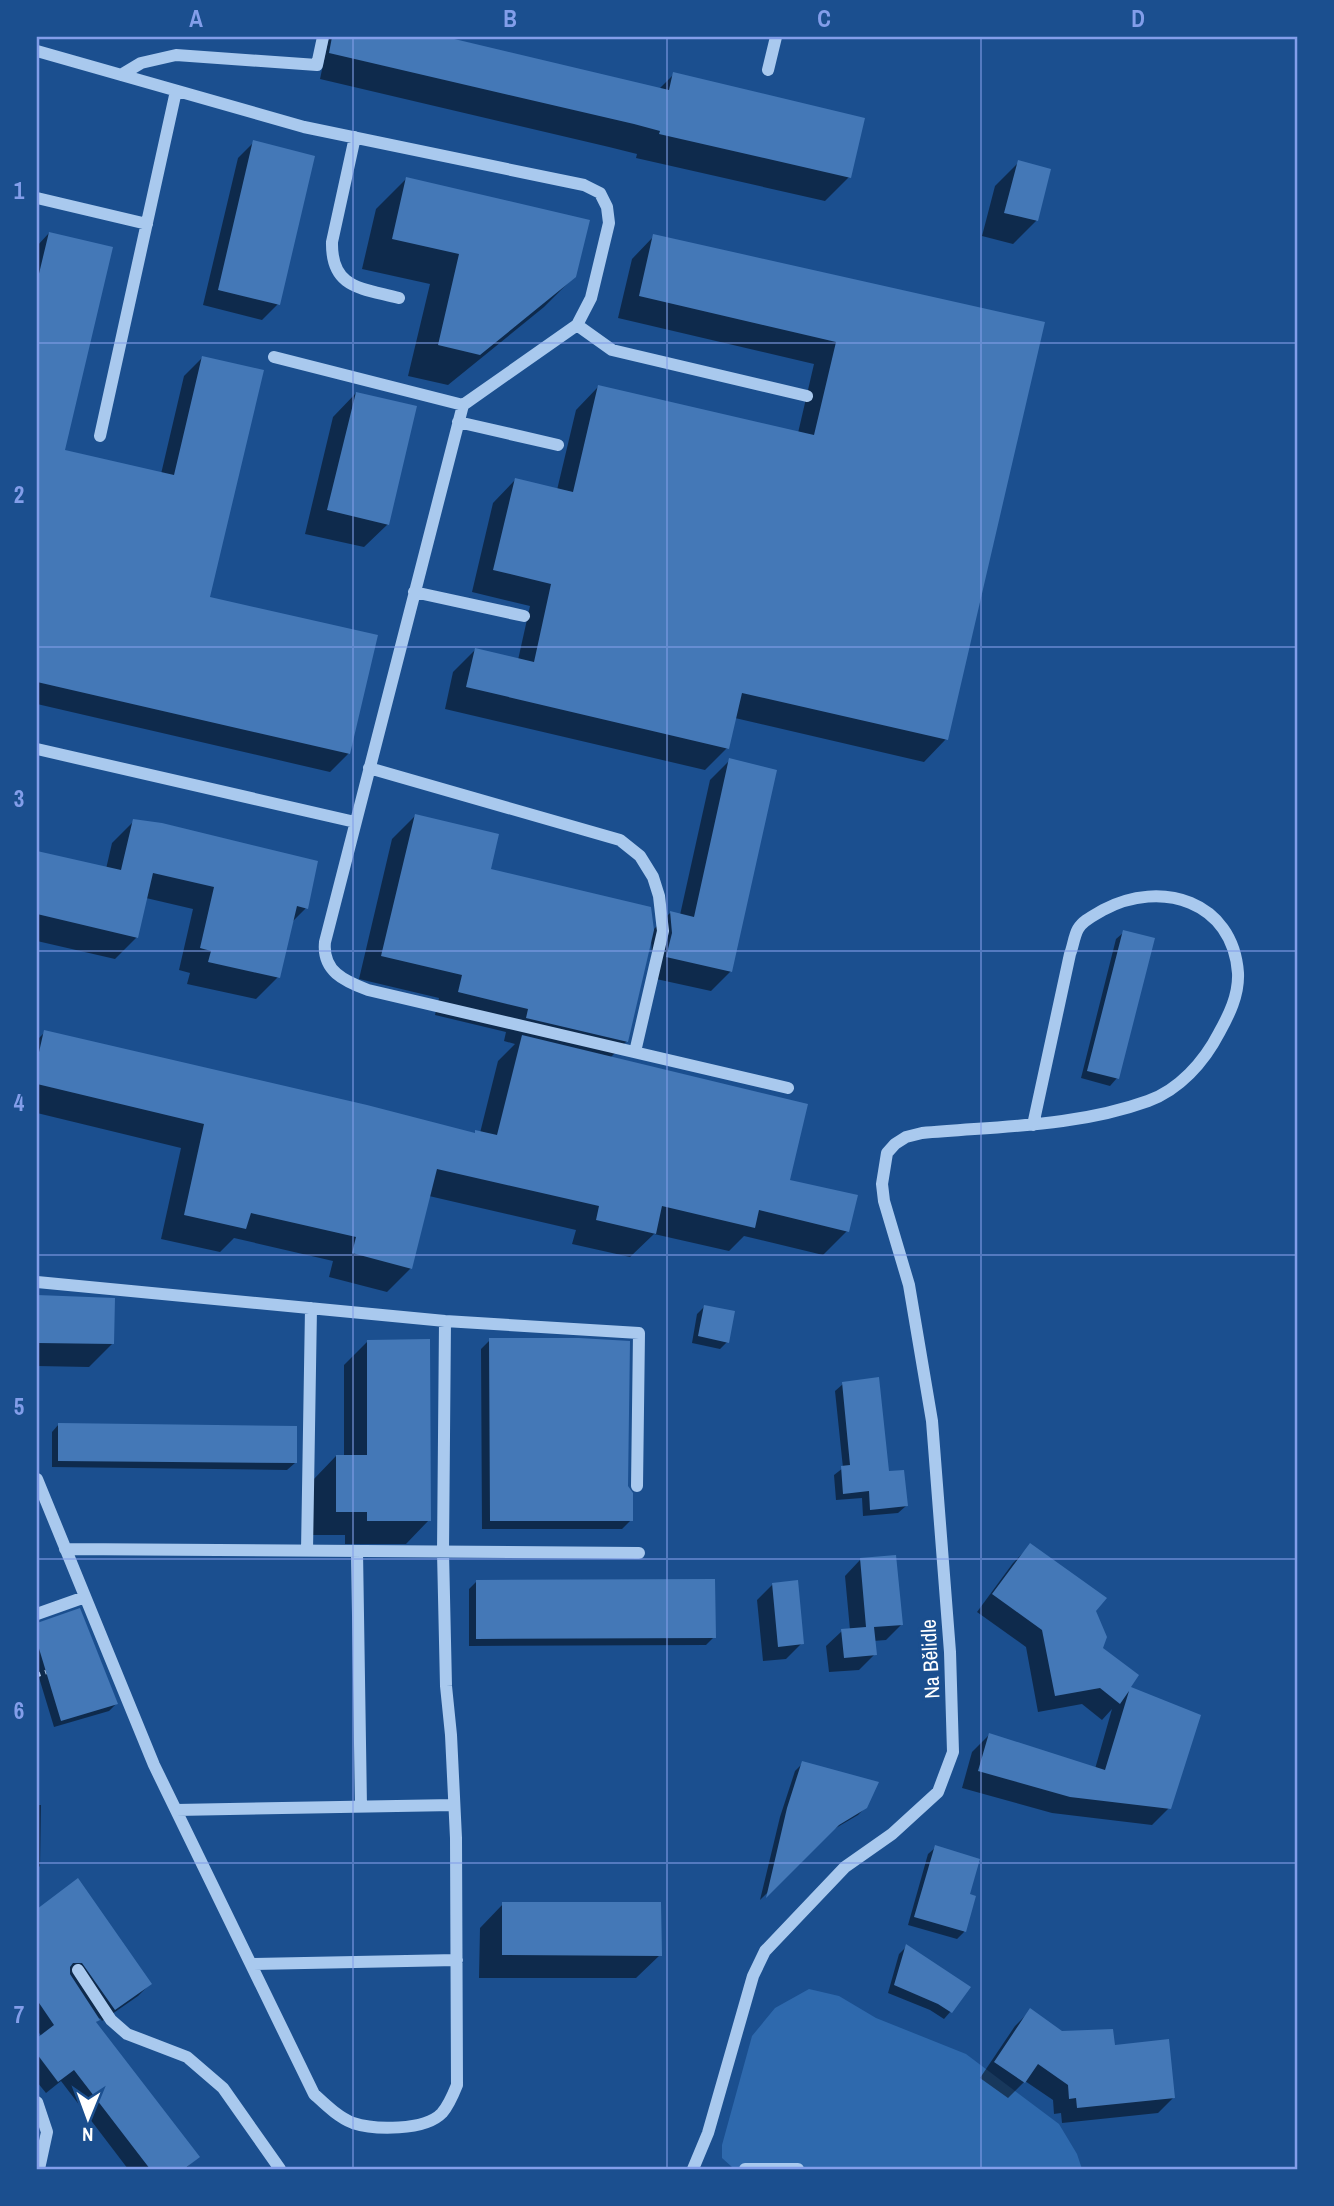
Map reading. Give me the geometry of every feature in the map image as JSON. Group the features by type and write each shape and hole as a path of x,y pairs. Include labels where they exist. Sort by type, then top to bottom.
{"street":[{"path":"121,75 141,63 176,55 317,65 323,37"},
{"path":"768,70 776,37"},
{"path":"37,51 304,127 584,185 600,193 607,207 609,223 591,298 576,326 463,405 355,822 324,954 331,967 346,982 368,990 788,1088"},
{"path":"100,436 176,90"},
{"path":"355,137 332,242 331,259 338,274 351,285 399,298"},
{"path":"37,198 147,224"},
{"path":"576,326 612,349 807,396"},
{"path":"274,357 463,405"},
{"path":"458,422 558,445"},
{"path":"414,592 524,616"},
{"path":"37,749 355,822"},
{"path":"369,768 620,841 640,856 653,877 659,896 663,931 635,1052"},
{"name":"Na Bělidle","path":"693,2169 708,2133 753,1976 765,1951 845,1867 892,1834 938,1792 953,1752 950,1652 932,1421 909,1285 884,1201 882,1184 887,1153 906,1137 922,1133 1033,1125 1094,1116 1150,1101 1177,1086 1209,1053 1233,1008 1238,975 1233,946 1220,925 1195,902 1169,896 1141,897 1117,903 1091,916 1078,928 1033,1125"},
{"path":"37,1282 445,1321 639,1333 636,1486"},
{"path":"307,1551 311,1308"},
{"path":"37,1479 154,1765 314,2094 331,2110 354,2123 395,2128 420,2124 440,2116 457,2085 454,1805 446,1686 443,1552 445,1321"},
{"path":"65,1549 639,1553"},
{"path":"358,1551 361,1807"},
{"path":"37,1614 85,1597"},
{"path":"176,1810 454,1805"},
{"path":"251,1964 457,1960"},
{"path":"78,1970 111,2020 127,2034 187,2057 223,2088 281,2169"},
{"path":"37,2102 47,2132 38,2169"},
{"path":"745,2169 798,2169"}],"path":[{"path":"37,1675 46,1672"}],"shaded area":[{"path":"809,1989 839,1996 876,2018 966,2054 1059,2124 1077,2154 1082,2169 732,2167 722,2158 722,2145 752,2036 775,2008"}],"building":[{"path":"332,37 446,37 669,90 673,72 865,118 851,178 329,53"},
{"path":"253,140 315,156 280,305 218,290"},
{"path":"1018,160 1051,169 1038,221 1004,213"},
{"path":"406,177 590,220 576,277 480,355 438,345 459,254 392,239"},
{"path":"49,232 113,247 65,450 174,475 202,356 264,370 210,597 378,635 350,754 37,682 37,282"},
{"path":"653,234 1045,322 948,740 742,693 729,749 466,687 475,648 534,662 551,584 493,570 515,478 573,492 598,385 814,435 836,342 639,296"},
{"path":"356,392 417,406 389,525 327,510"},
{"path":"729,758 777,770 732,972 666,957 672,933 670,911 694,917"},
{"path":"415,814 499,834 491,869 651,907 654,930 628,1042 526,1018 528,1009 458,992 462,975 381,956"},
{"path":"133,819 162,823 318,861 308,909 297,906 280,978 208,962 211,951 200,948 214,887 153,873 138,938 37,914 37,851 121,870"},
{"path":"1123,930 1155,938 1119,1079 1087,1071"},
{"path":"44,1030 367,1105 475,1133 475,1130 497,1135 522,1035 808,1104 790,1180 858,1195 849,1232 759,1210 755,1228 662,1206 656,1234 596,1220 599,1206 437,1169 412,1269 352,1253 356,1237 251,1213 246,1229 184,1215 204,1124 37,1084 37,1061"},
{"path":"37,1295 115,1298 114,1344 37,1343"},
{"path":"704,1305 735,1311 729,1343 698,1336"},
{"path":"489,1338 630,1341 628,1486 633,1493 633,1521 490,1521"},
{"path":"430,1339 431,1521 367,1521 367,1512 336,1512 336,1455 367,1455 367,1340"},
{"path":"879,1377 889,1471 904,1470 908,1506 870,1510 869,1491 843,1494 841,1466 850,1465 842,1382"},
{"path":"58,1423 297,1426 297,1463 58,1461"},
{"path":"1030,1543 1107,1598 1096,1611 1107,1637 1103,1648 1139,1675 1131,1687 1201,1715 1171,1809 1070,1797 978,1771 989,1733 1105,1770 1129,1691 1120,1704 1100,1688 1055,1696 1042,1630 992,1594"},
{"path":"896,1555 903,1625 874,1627 877,1655 844,1658 841,1629 866,1627 860,1558"},
{"path":"715,1579 716,1638 476,1639 476,1580"},
{"path":"798,1580 804,1644 778,1647 772,1583"},
{"path":"80,1608 118,1704 61,1721 37,1642 37,1623"},
{"path":"802,1761 879,1782 867,1808 839,1825 766,1898 787,1808"},
{"path":"935,1845 980,1859 970,1894 976,1896 966,1932 914,1917"},
{"path":"78,1878 152,1984 115,2010 82,1963 73,1963 70,1974 100,2020 96,2022 200,2157 184,2169 150,2169 74,2070 58,2082 37,2054 37,2038 54,2025 37,2000 37,1909"},
{"path":"502,1902 661,1902 662,1956 502,1955"},
{"path":"906,1944 971,1987 952,2013 894,1985"},
{"path":"1030,2008 1062,2031 1113,2029 1115,2045 1169,2039 1175,2098 1077,2108 1076,2098 1069,2099 1068,2085 1038,2064 1025,2083 994,2062"}]}
